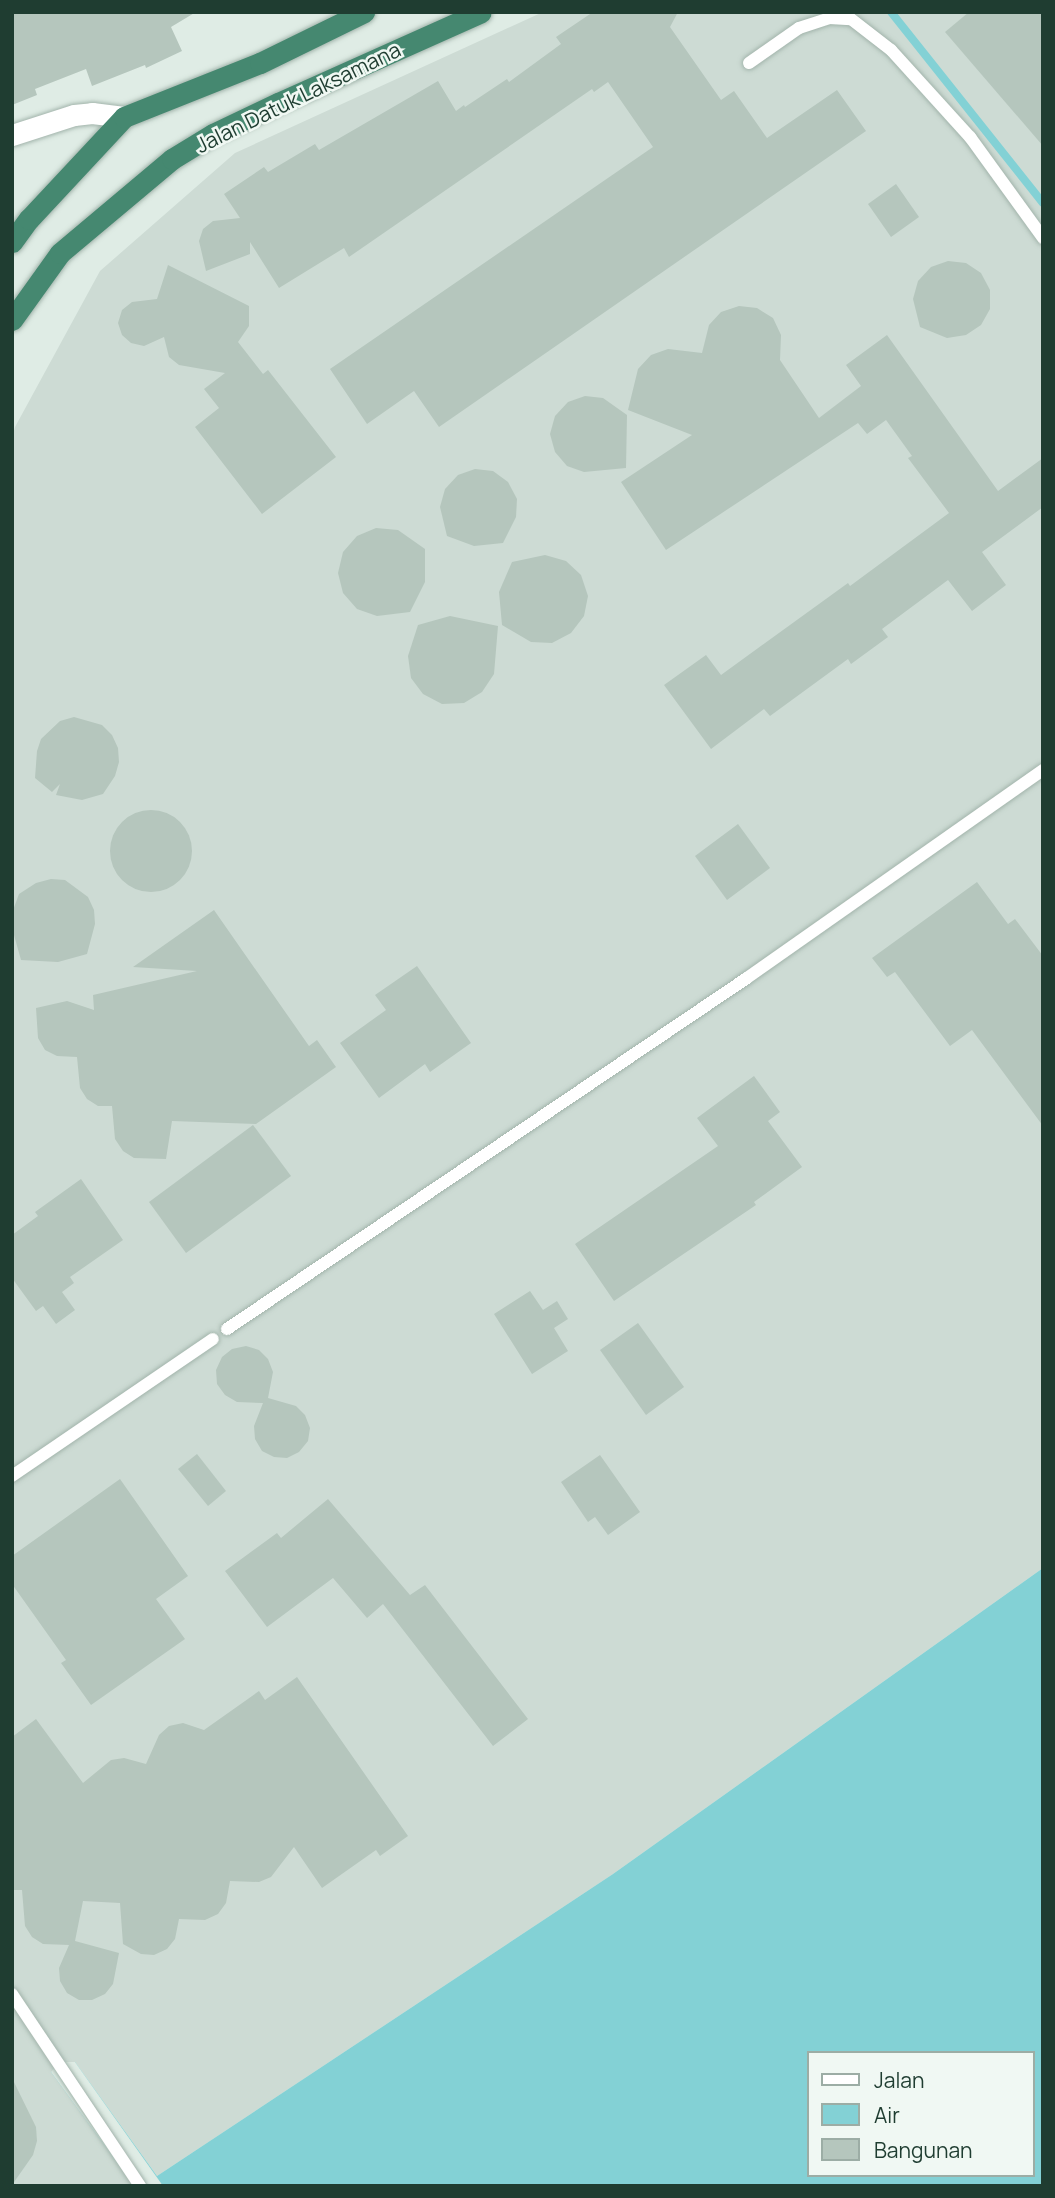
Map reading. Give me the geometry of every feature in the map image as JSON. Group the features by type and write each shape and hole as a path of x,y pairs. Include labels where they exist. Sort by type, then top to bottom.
{"highway":[{"path":"12,242 29,219 124,117 260,63 365,12"},
{"name":"Jalan Datuk Laksamana","path":"12,320 60,253 172,159 213,134 278,103 481,12"}],"street":[{"path":"12,135 74,115 92,113 124,117"}],"lane":[{"path":"750,63 799,28 829,18 851,19 891,50 970,137 1043,237"},
{"path":"227,1329 747,978 1043,770"},
{"path":"12,1476 213,1339"},
{"path":"12,1994 140,2186"}],"shaded area":[{"path":"543,12 1043,12 1043,1568 613,1874 157,2176 75,2062 134,2186 12,2186 12,438 15,427 100,271 235,153"}],"water":[{"path":"1043,1568 1043,2186 134,2186 51,2072 75,2062 157,2176 613,1874"}],"pier":[{"path":"60,2062 75,2062 163,2186 134,2186 51,2072"}],"building":[{"path":"12,12 196,12 171,27 182,51 146,68 145,65 92,86 86,69 35,89 37,95 12,105"},
{"path":"593,12 678,12 670,27 721,100 734,91 767,138 837,90 866,131 439,427 414,391 367,424 330,369 653,147 608,82 594,92 592,89 349,257 344,248 279,288 250,242 250,254 206,271 199,241 203,229 213,221 240,218 224,194 264,167 268,172 315,144 319,150 438,81 456,111 464,105 465,107 507,79 509,82 561,44 556,37"},
{"path":"969,12 1043,12 1043,146 945,32"},
{"path":"896,184 919,217 891,237 868,204"},
{"path":"948,261 966,263 981,273 990,290 990,309 981,325 966,335 947,338 920,327 913,299 918,281 931,267"},
{"path":"168,265 249,306 249,326 238,342 263,374 268,370 336,457 262,514 195,427 219,408 204,389 225,373 179,365 169,357 164,337 144,346 131,343 122,335 118,323 122,310 132,302 157,299"},
{"path":"739,306 757,308 773,318 781,335 780,360 819,418 861,386 846,365 887,335 998,491 1043,458 1043,507 982,552 1006,585 972,611 948,580 882,629 888,637 851,664 848,659 770,716 764,709 711,749 664,685 706,655 721,675 848,583 850,586 949,513 908,458 912,456 886,420 867,434 858,423 666,550 621,482 692,435 628,410 638,369 651,355 668,349 702,353 709,325 721,312"},
{"path":"585,396 603,398 627,415 626,468 584,472 567,466 555,452 550,434 555,416 568,402"},
{"path":"475,469 493,471 508,482 517,499 516,517 503,543 474,546 447,536 440,507 445,489 458,475"},
{"path":"376,528 398,530 425,549 425,582 410,612 377,616 357,609 343,593 338,573 343,552 357,536"},
{"path":"545,555 566,561 581,575 588,596 584,616 571,633 552,643 531,642 502,625 499,592 512,562"},
{"path":"450,616 498,626 494,674 482,692 464,703 442,704 423,694 411,678 408,656 418,625"},
{"path":"74,717 102,725 112,735 118,748 119,762 115,776 103,794 82,800 56,795 60,784 52,792 35,778 37,751 41,739 60,721"},
{"path":"143,810 159,810 174,817 185,828 192,843 189,867 180,880 159,892 143,892 128,885 117,874 110,859 110,843 117,828 128,817"},
{"path":"738,824 770,868 727,900 695,856"},
{"path":"51,879 65,880 88,897 94,910 95,924 87,954 58,962 21,960 12,928 12,913 19,894 36,883"},
{"path":"977,882 1008,924 1015,919 1043,956 1043,1126 972,1030 950,1046 895,972 887,977 872,958"},
{"path":"214,910 309,1046 317,1040 336,1067 256,1124 172,1121 166,1159 134,1158 123,1151 115,1139 112,1106 98,1106 87,1099 80,1088 77,1057 57,1056 45,1050 38,1038 36,1008 67,1001 94,1010 93,995 197,971 133,967"},
{"path":"417,966 471,1043 430,1072 425,1064 379,1098 340,1043 386,1010 375,995"},
{"path":"754,1076 780,1112 768,1121 802,1167 754,1202 756,1205 614,1301 575,1244 718,1146 697,1118"},
{"path":"253,1125 291,1176 186,1253 149,1202"},
{"path":"81,1179 123,1240 70,1277 74,1283 62,1292 75,1310 56,1324 43,1306 36,1311 12,1278 12,1235 38,1216 35,1212"},
{"path":"530,1291 543,1310 557,1301 568,1319 554,1328 568,1351 532,1374 494,1314"},
{"path":"638,1323 684,1387 646,1415 600,1350"},
{"path":"246,1346 259,1350 268,1359 273,1372 268,1398 296,1406 305,1415 310,1428 308,1441 299,1452 287,1458 274,1457 262,1451 255,1439 254,1426 263,1403 237,1402 225,1395 217,1384 216,1370 222,1357 232,1349"},
{"path":"197,1454 226,1491 208,1506 178,1469"},
{"path":"600,1455 640,1512 608,1535 595,1517 588,1522 561,1482"},
{"path":"120,1479 188,1576 156,1599 185,1639 91,1705 61,1663 66,1660 12,1584 12,1556"},
{"path":"328,1499 410,1595 425,1585 528,1719 493,1746 383,1604 367,1618 333,1578 267,1627 225,1571 277,1533 281,1538"},
{"path":"297,1677 408,1836 380,1856 376,1850 322,1888 294,1847 271,1877 259,1882 230,1881 226,1903 218,1914 205,1920 179,1919 175,1939 167,1949 154,1955 141,1954 123,1944 120,1903 83,1901 75,1941 119,1953 113,1984 105,1994 92,2000 79,2000 67,1993 60,1981 59,1968 69,1945 43,1944 32,1937 25,1926 22,1890 12,1890 12,1737 36,1719 83,1783 111,1760 124,1758 146,1764 159,1735 169,1726 183,1723 204,1730 259,1691 265,1700"},
{"path":"12,2078 36,2127 37,2141 33,2155 12,2185"}],"waterway":[{"path":"891,12 1043,203"}]}
